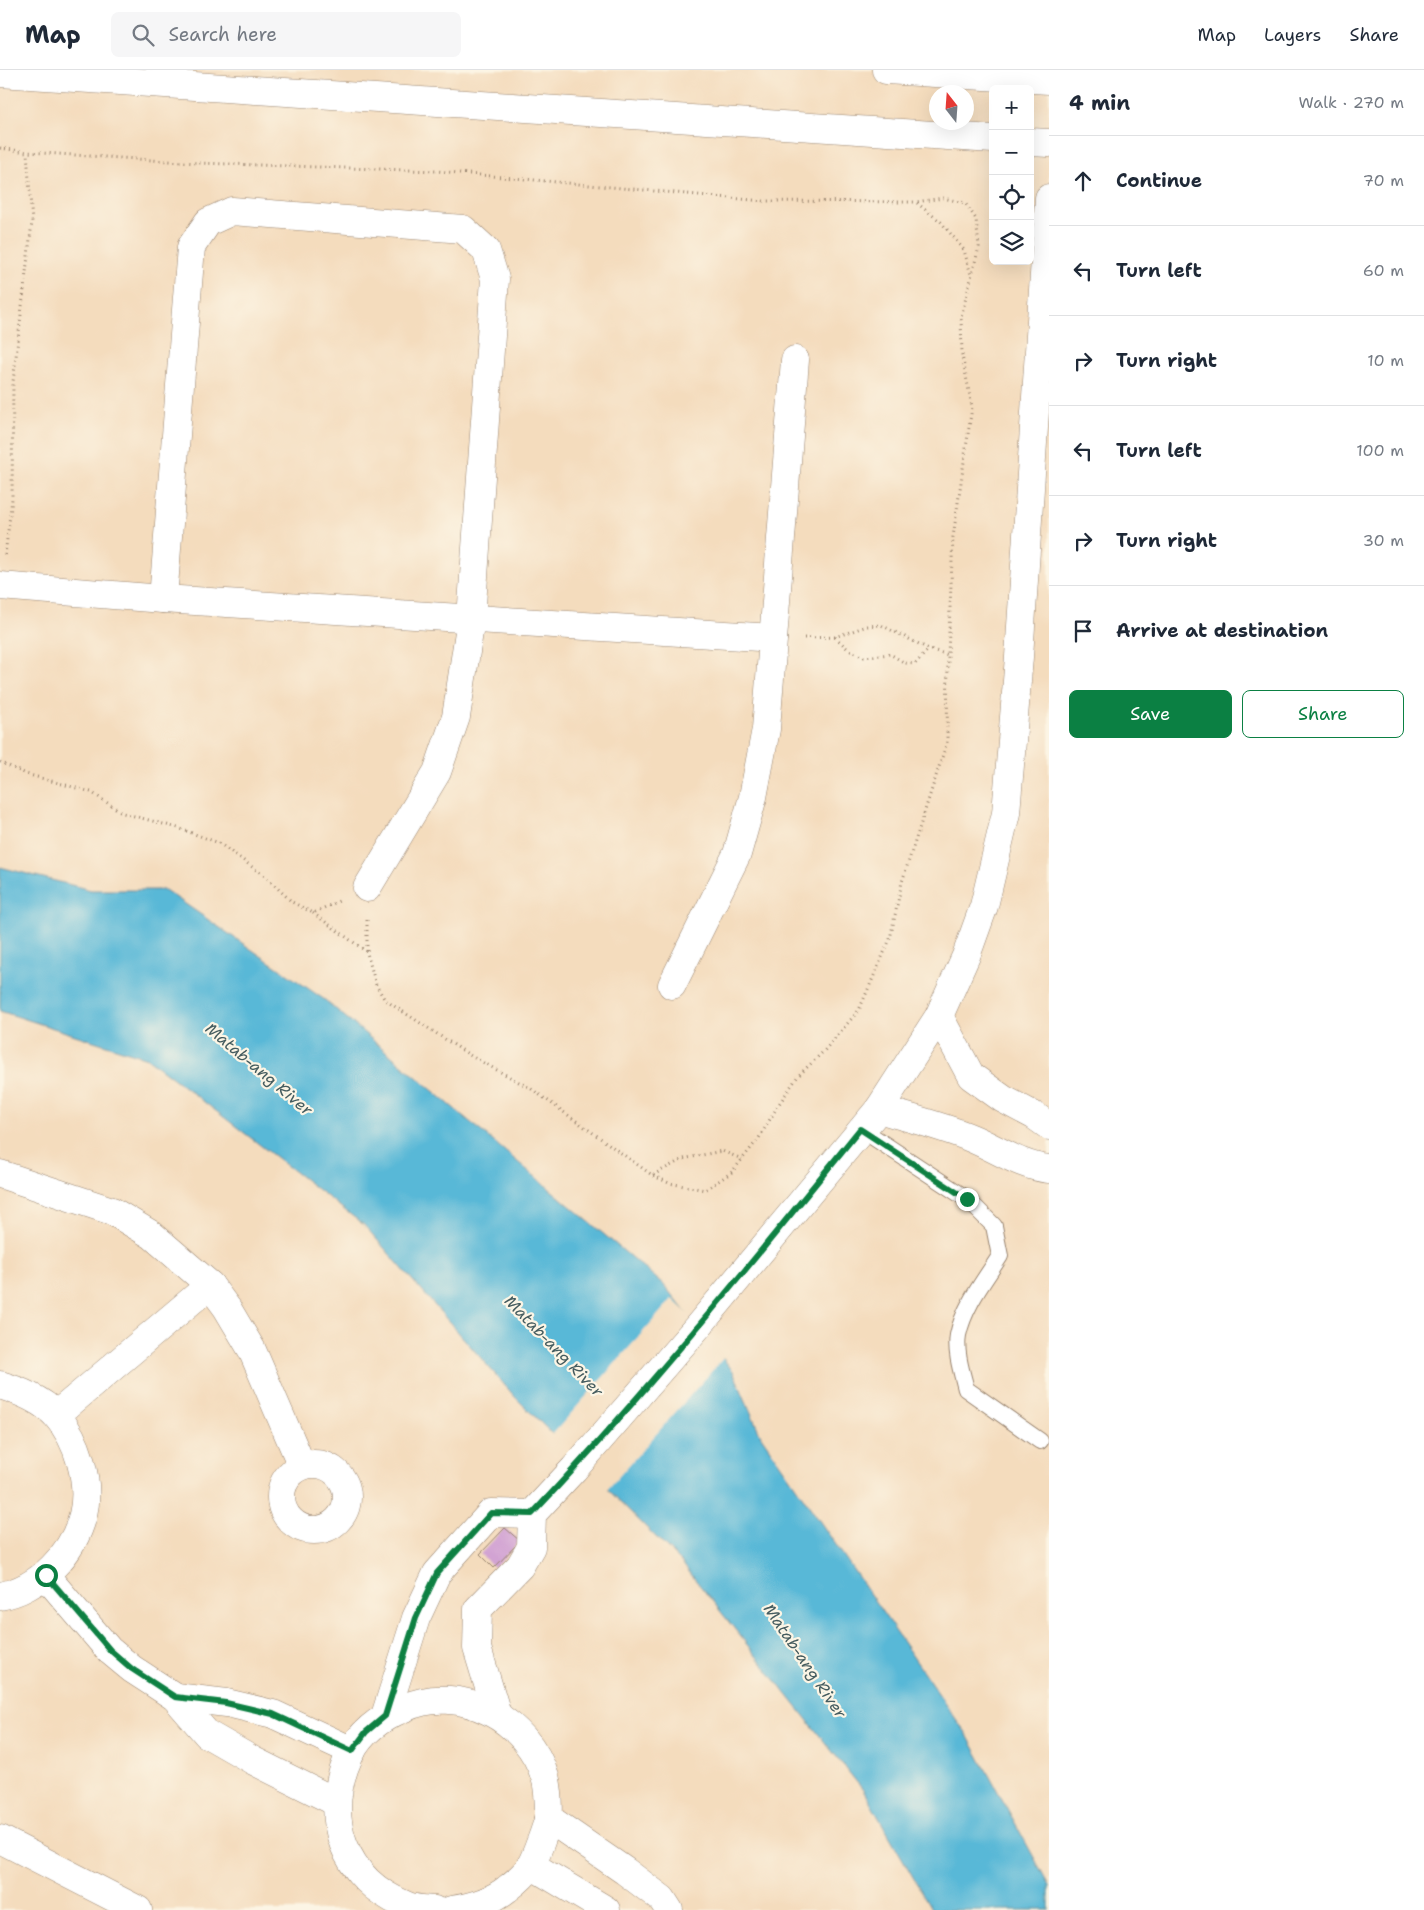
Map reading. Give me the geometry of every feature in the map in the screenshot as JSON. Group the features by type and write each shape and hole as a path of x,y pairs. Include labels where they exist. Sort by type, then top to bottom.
{"street":[{"path":"886,70 1049,80"},
{"path":"0,73 989,139"},
{"path":"1034,142 1049,143"},
{"path":"497,1714 477,1648 478,1608 520,1566 531,1547 532,1514 574,1469 700,1324 860,1129 879,1109 939,1016 966,956 984,906 1006,813 1020,647 1049,198"},
{"path":"163,599 191,247 208,222 232,211 463,228 486,250 495,279 471,619 456,717 437,772 366,888"},
{"path":"672,985 737,854 753,797 766,729 795,360"},
{"path":"1,586 163,599 773,638"},
{"path":"939,1016 971,1076 1003,1099 1035,1116 1049,1126"},
{"path":"879,1109 971,1138 1009,1158 1035,1167 1049,1169"},
{"path":"0,1174 112,1211 152,1235 210,1284 252,1350 302,1466"},
{"path":"56,1415 210,1284"},
{"path":"0,1385 25,1392 56,1415 75,1445 85,1479 83,1515 69,1548 46,1575 13,1594 0,1596"},
{"path":"385,1716 416,1618 437,1573 491,1513 532,1514"},
{"path":"46,1575 110,1650 132,1669 175,1697 207,1734 254,1761 336,1802"},
{"path":"175,1697 226,1703 273,1714 352,1751"},
{"path":"434,1910 410,1906 379,1891 355,1866 340,1836 336,1802 341,1776 352,1751 366,1732 385,1716 412,1704 441,1699 470,1703 497,1714 528,1741 546,1778 548,1818 531,1865 507,1890 477,1906 451,1910"},
{"path":"548,1818 662,1899 669,1910"},
{"path":"0,1839 138,1910"},
{"path":"531,1865 606,1910"}],"lane":[{"path":"860,1129 967,1199 994,1226 1000,1256 966,1311 958,1337 960,1367 966,1389 1040,1441"}],"path":[{"path":"0,148 27,152 199,163 437,171 763,201 916,202 943,198 966,203 976,219 979,247 961,317 962,355 972,407 953,537 948,655 947,742 902,882 890,939 858,1010 824,1051 798,1076 759,1138 732,1172 705,1190 669,1183 652,1176 530,1088 471,1056 385,1000 376,985 367,953 366,888 314,913"},
{"path":"1,586 12,499 12,382 32,222 27,152"},
{"path":"916,202 942,222 964,250 971,277"},
{"path":"773,638 835,636 867,626 881,625 929,649 948,655"},
{"path":"835,636 849,650 864,657 890,654 906,663 915,664 929,649"},
{"path":"0,762 26,774 91,792 123,813 178,828 219,843 266,877 292,902 314,913 367,953"},
{"path":"652,1176 682,1159 722,1151 742,1159"}],"water":[{"name":"Matab-ang River","path":"0,867 91,890 165,890 325,1000 663,1284 733,1371 761,1436 967,1735 1049,1885 1049,1910 932,1910 863,1790 682,1563 516,1398 364,1225 147,1058 0,1011"}],"pier":[{"path":"672,1299 694,1319 725,1356 606,1491 551,1436"}],"building":[{"path":"505,1528 520,1541 494,1568 480,1554"}],"route":[{"path":"46,1575 110,1650 132,1669 175,1697 226,1703 273,1714 352,1751 366,1732 385,1716 416,1618 437,1573 491,1513 532,1514 574,1469 700,1324 860,1129 967,1199"}]}
